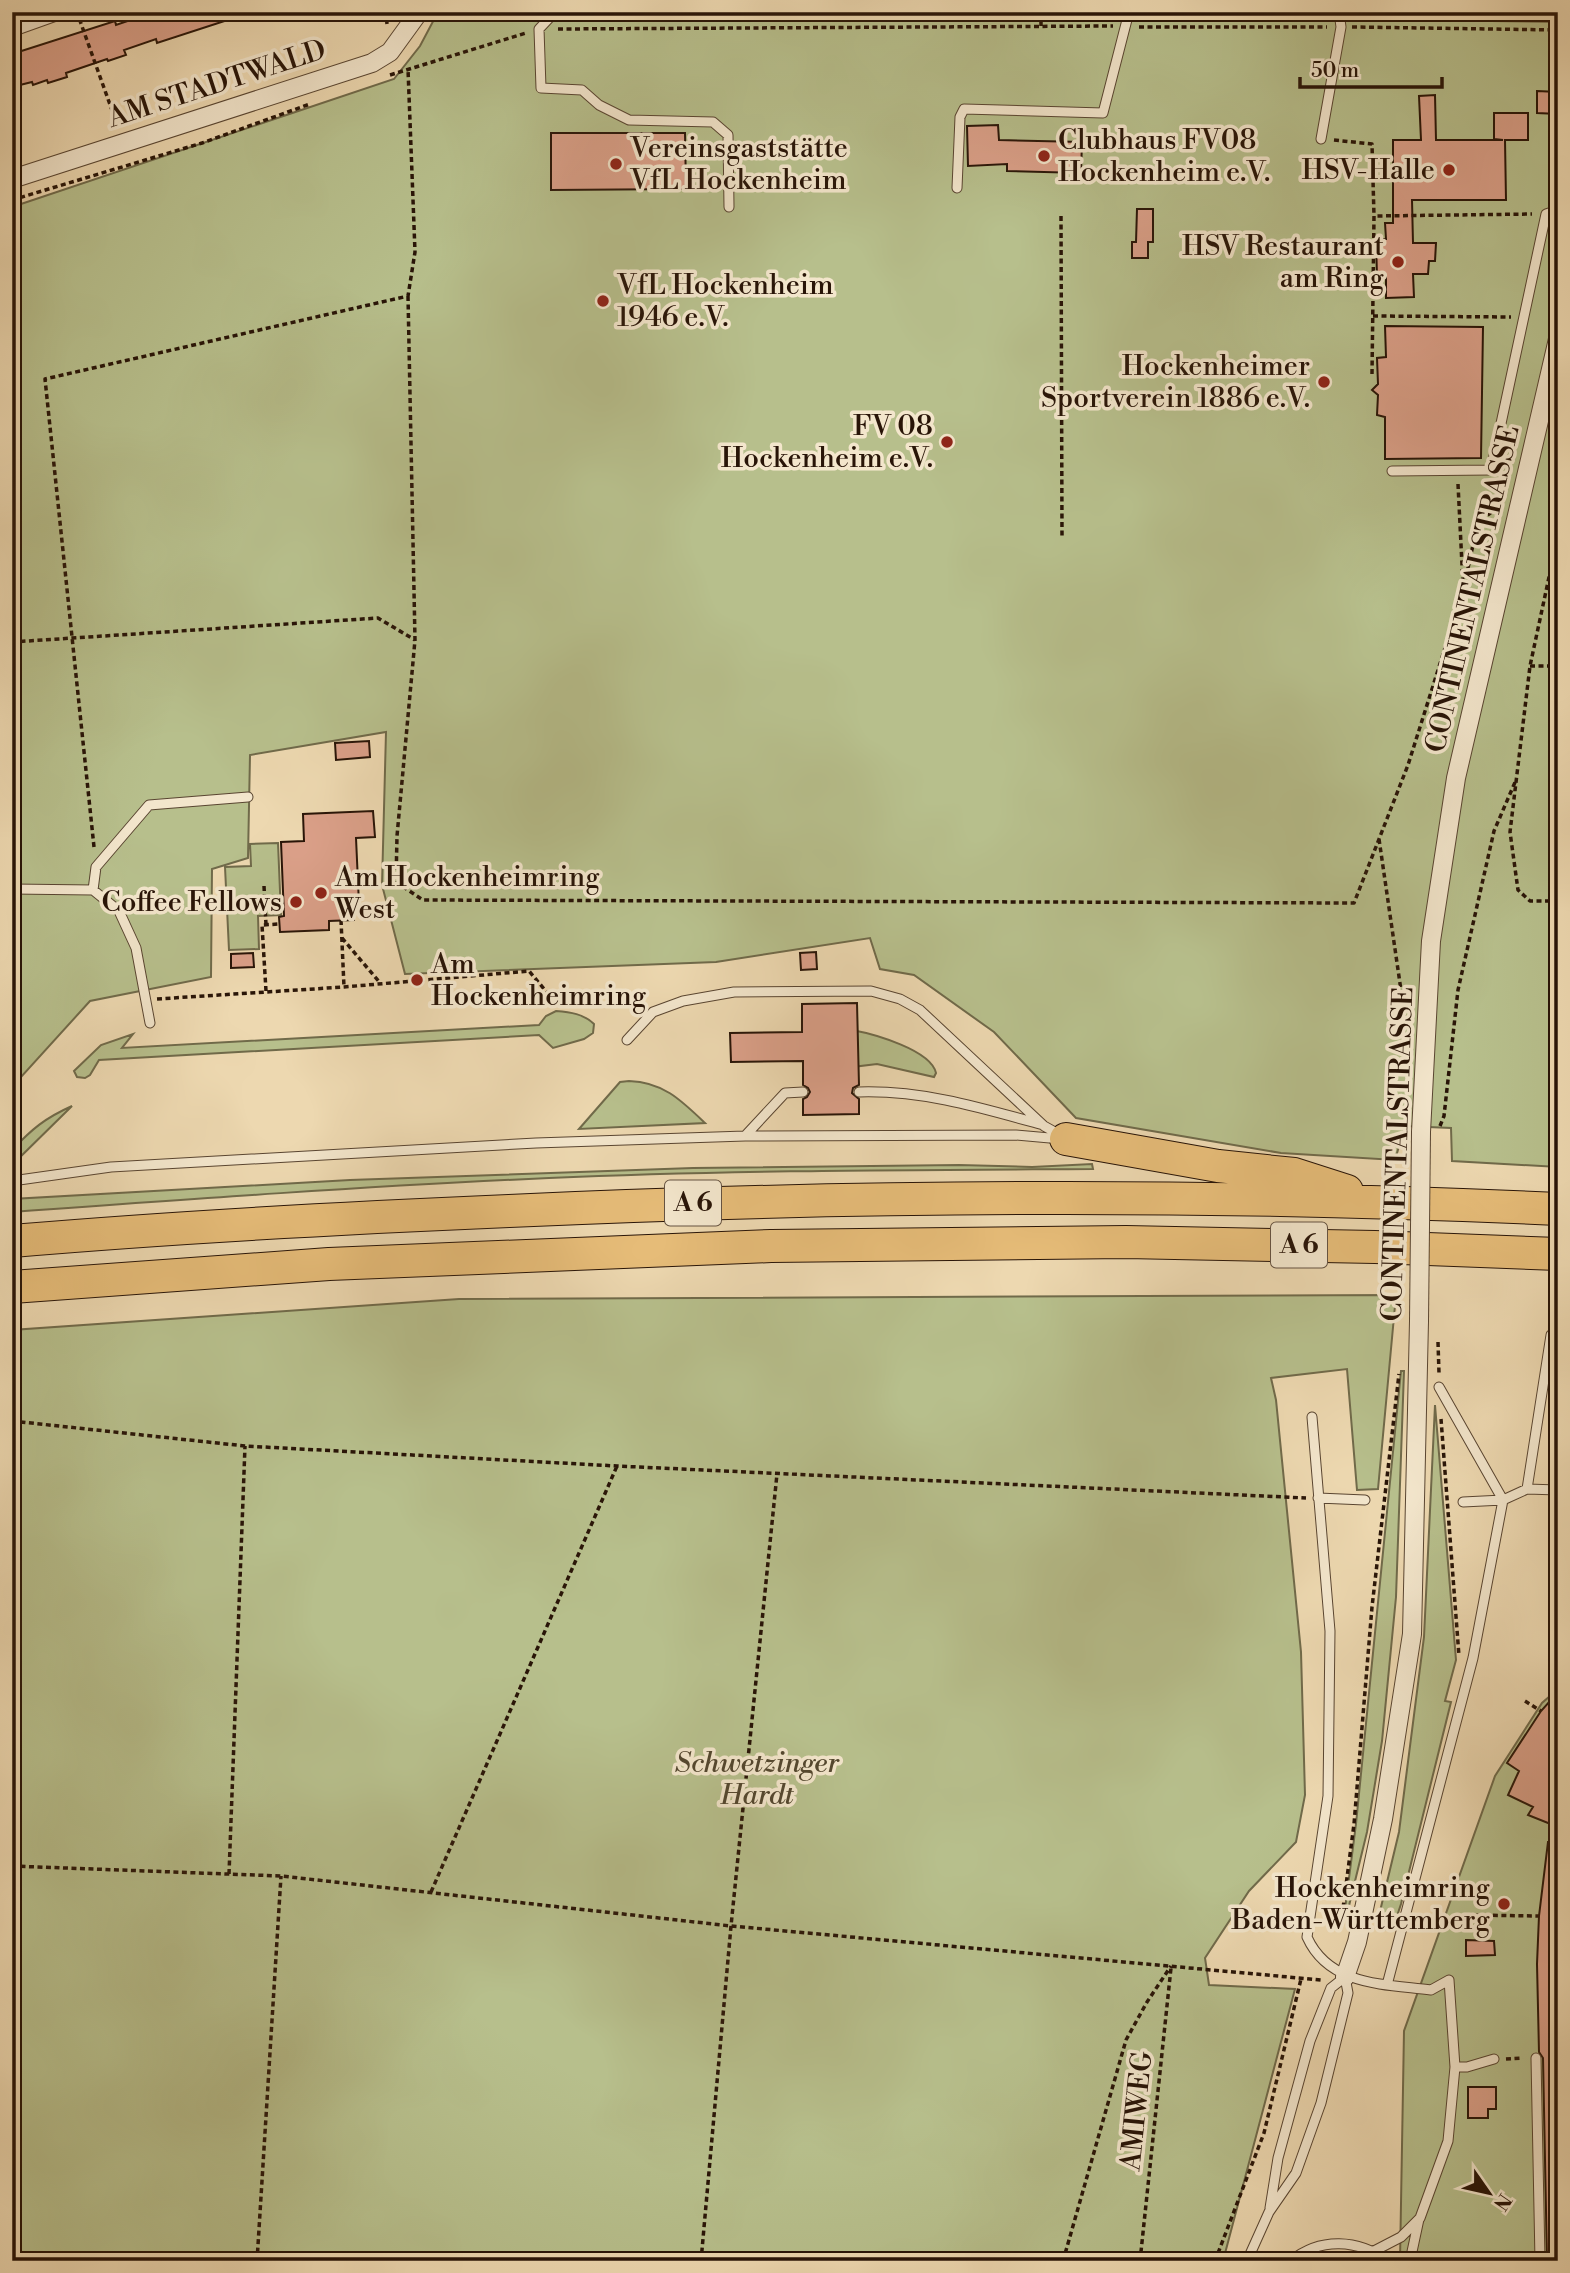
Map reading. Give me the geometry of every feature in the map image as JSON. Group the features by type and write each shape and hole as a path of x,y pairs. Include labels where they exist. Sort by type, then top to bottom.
{"highway":[{"path":"1055,1132 1218,1166 1294,1174 1375,1200"},
{"name":"A 6","path":"12,1241 327,1219 676,1203 1010,1198 1375,1200 1558,1209"},
{"name":"A 6","path":"12,1287 329,1264 771,1246 1126,1242 1558,1254"}],"street":[{"path":"12,27 54,12"},
{"name":"AM STADTWALD","path":"12,179 372,63 390,52 419,12"},
{"name":"CONTINENTALSTRASSE","path":"1345,1977 1357,1942 1383,1819 1412,1634 1419,1321 1430,1132 1431,941 1456,778 1558,339"}],"lane":[{"path":"555,12 539,29 541,88 582,90 599,105 629,120 713,122 728,135 729,207"},
{"path":"957,188 960,117 964,109 1102,113 1129,12"},
{"path":"1321,139 1341,27 1339,12"},
{"path":"1392,471 1491,470 1546,214 1558,210"},
{"path":"93,890 96,867 149,805 248,797"},
{"path":"12,889 93,890 119,911 136,948 150,1023"},
{"path":"627,1040 653,1012 683,1001 734,992 871,991 900,999 920,1010 1055,1132"},
{"path":"859,1091 887,1091 947,1099 1055,1132"},
{"path":"746,1136 785,1093 803,1092"},
{"path":"12,1181 111,1167 536,1143 746,1136 1016,1135 1055,1132"},
{"path":"1527,1489 1551,1335 1558,1335"},
{"path":"1387,1985 1473,1658 1503,1500 1438,1387"},
{"path":"1312,1418 1330,1631 1328,1796 1307,1937 1314,1953 1345,1977 1431,1990 1449,1980 1455,2067 1448,2141 1420,2218 1410,2261"},
{"path":"1463,1502 1503,1500 1527,1489 1558,1490"},
{"path":"1318,1499 1365,1500"},
{"path":"1269,2212 1278,2158 1310,2041 1331,1988 1345,1977"},
{"path":"1247,2261 1269,2212 1296,2172 1321,2103 1348,1993 1345,1977"},
{"path":"1536,2058 1540,2261"},
{"path":"1455,2067 1467,2067 1494,2059"},
{"path":"1374,2251 1401,2236 1420,2218"},
{"path":"1291,2261 1301,2253 1325,2244 1350,2243 1374,2251 1388,2261"}],"path":[{"path":"75,12 123,142"},
{"path":"1041,12 1041,26"},
{"path":"382,78 539,29 1125,26 1558,30"},
{"path":"408,69 415,252 408,296 415,640 397,836 396,882 423,900 1354,903 1408,765 1463,591 1478,522 1523,492"},
{"path":"12,200 202,143 318,101"},
{"path":"1321,139 1372,144 1372,374"},
{"path":"1374,216 1546,214"},
{"path":"1061,216 1062,536"},
{"path":"96,867 45,379 408,296"},
{"path":"1373,316 1524,317"},
{"path":"1457,470 1463,591"},
{"path":"1558,535 1530,666 1510,832 1518,890 1530,901 1558,901"},
{"path":"12,642 378,618 415,640"},
{"path":"1530,666 1558,666"},
{"path":"1430,1132 1444,1116 1458,990 1494,831 1517,775"},
{"path":"1379,838 1404,1011 1404,1077"},
{"path":"264,886 266,925"},
{"path":"341,920 344,987"},
{"path":"266,991 262,925 279,924"},
{"path":"341,936 381,984"},
{"path":"145,1000 529,971 555,1002"},
{"path":"1430,1132 1440,1090"},
{"path":"1438,1338 1438,1387 1459,1660"},
{"path":"1342,1921 1354,1824 1371,1607 1400,1369"},
{"path":"12,1420 245,1446 1318,1499"},
{"path":"229,1874 245,1446"},
{"path":"430,1892 617,1466"},
{"path":"701,2261 731,1926 777,1474"},
{"path":"1525,1702 1541,1711"},
{"path":"12,1866 281,1876 731,1926 1323,1980 1345,1977"},
{"path":"257,2261 281,1876"},
{"path":"1454,1926 1466,1915 1539,1916"},
{"path":"1063,2261 1126,2040 1171,1966"},
{"name":"AMIWEG","path":"1140,2261 1171,1966"},
{"path":"1215,2261 1264,2133 1298,2000 1301,1978"},
{"path":"1494,2059 1536,2058"}],"green space":[{"path":"438,12 541,12 547,17 1558,22 1558,1167 1452,1161 1451,1128 1405,1126 1395,1160 1281,1153 1076,1118 994,1032 914,975 880,969 870,938 716,962 405,974 382,885 386,732 250,755 248,858 212,869 211,977 90,1001 12,1087 12,207 394,79 420,46"},
{"path":"278,843 281,915 258,916 259,949 229,950 225,867 251,866 250,844"},
{"path":"556,1011 586,1018 594,1024 593,1033 584,1039 553,1048 539,1035 99,1060 90,1075 85,1078 77,1077 74,1071 101,1045 133,1034 122,1048 539,1025 546,1016"},
{"path":"852,1030 887,1039 913,1050 932,1065 936,1073 934,1077 877,1064 852,1067"},
{"path":"629,1081 662,1089 705,1123 579,1129 620,1082"},
{"path":"72,1106 12,1165 12,1150 19,1143 46,1120"},
{"path":"1092,1164 1093,1169 753,1172 549,1178 12,1212 12,1199 350,1180 693,1168 959,1165 1032,1167"},
{"name":"Schwetzinger Hardt","path":"1396,1295 1378,1489 1357,1490 1347,1369 1271,1378 1276,1400 1301,1652 1305,1795 1296,1842 1249,1891 1205,1958 1209,1985 1295,1989 1223,2261 12,2261 12,1330 459,1299"},
{"path":"1401,1371 1404,1371 1396,1597 1382,1741 1367,1832 1346,1918 1344,1917 1356,1824"},
{"path":"1435,1405 1456,1660 1445,1701 1451,1702 1401,1904 1397,1916 1385,1930 1376,1928 1399,1832 1424,1637"},
{"name":"Hockenheimring Baden-Württemberg","path":"1558,1689 1558,2261 1400,2261 1404,2031 1495,1776 1542,1703"}],"building":[{"path":"154,12 243,12 243,15 157,43 156,39 124,50 126,55 66,73 67,77 48,83 47,80 33,85 32,82 12,87 12,54 115,21 116,25"},
{"path":"1537,91 1558,92 1558,114 1537,113"},
{"path":"1435,95 1436,140 1503,140 1494,139 1494,113 1528,113 1528,140 1505,140 1506,200 1412,200 1413,243 1436,243 1435,261 1429,261 1428,274 1413,274 1414,297 1386,298 1386,277 1377,277 1376,239 1386,239 1385,223 1393,223 1393,140 1421,140 1419,96"},
{"name":"Clubhaus FV08 Hockenheim e.V.","path":"998,125 999,140 1082,142 1081,173 1007,171 1007,164 968,166 967,126"},
{"path":"551,133 685,133 686,189 551,190"},
{"path":"1137,209 1153,209 1153,242 1148,242 1148,258 1132,258 1132,242 1136,242"},
{"path":"1385,326 1483,327 1481,458 1385,459 1385,417 1377,415 1378,395 1372,390 1378,384 1377,358 1386,357"},
{"path":"369,741 370,757 336,760 335,743"},
{"path":"373,811 375,837 356,838 359,904 354,904 354,920 329,921 329,930 280,932 279,917 284,916 281,842 304,841 303,814"},
{"path":"816,952 817,969 801,970 800,953"},
{"path":"253,953 254,967 231,968 231,954"},
{"path":"857,1003 859,1085 853,1088 852,1093 859,1099 859,1114 803,1115 803,1099 810,1092 803,1085 803,1061 731,1062 730,1033 802,1032 802,1004"},
{"path":"1558,1692 1558,1827 1528,1815 1533,1807 1508,1795 1519,1771 1507,1763 1541,1711"},
{"path":"1548,1842 1558,1842 1558,2261 1547,2261 1543,2058 1539,2052 1539,1916"},
{"path":"1466,1940 1494,1941 1495,1955 1466,1956"},
{"path":"1468,2087 1496,2087 1496,2109 1488,2109 1488,2118 1468,2118"}],"place":[{"name":"Clubhaus FV08 Hockenheim e.V.","path":"1044,156"},
{"name":"Vereinsgaststätte VfL Hockenheim","path":"616,164"},
{"name":"HSV-Halle","path":"1449,170"},
{"name":"HSV Restaurant am Ring","path":"1398,262"},
{"name":"VfL Hockenheim 1946 e.V.","path":"603,301"},
{"name":"Hockenheimer Sportverein 1886 e.V.","path":"1324,382"},
{"name":"FV 08 Hockenheim e.V.","path":"947,442"},
{"name":"Am Hockenheimring West","path":"321,893"},
{"name":"Coffee Fellows","path":"296,902"},
{"name":"Am Hockenheimring","path":"417,980"},
{"name":"Hockenheimring Baden-Württemberg","path":"1504,1904"}]}
